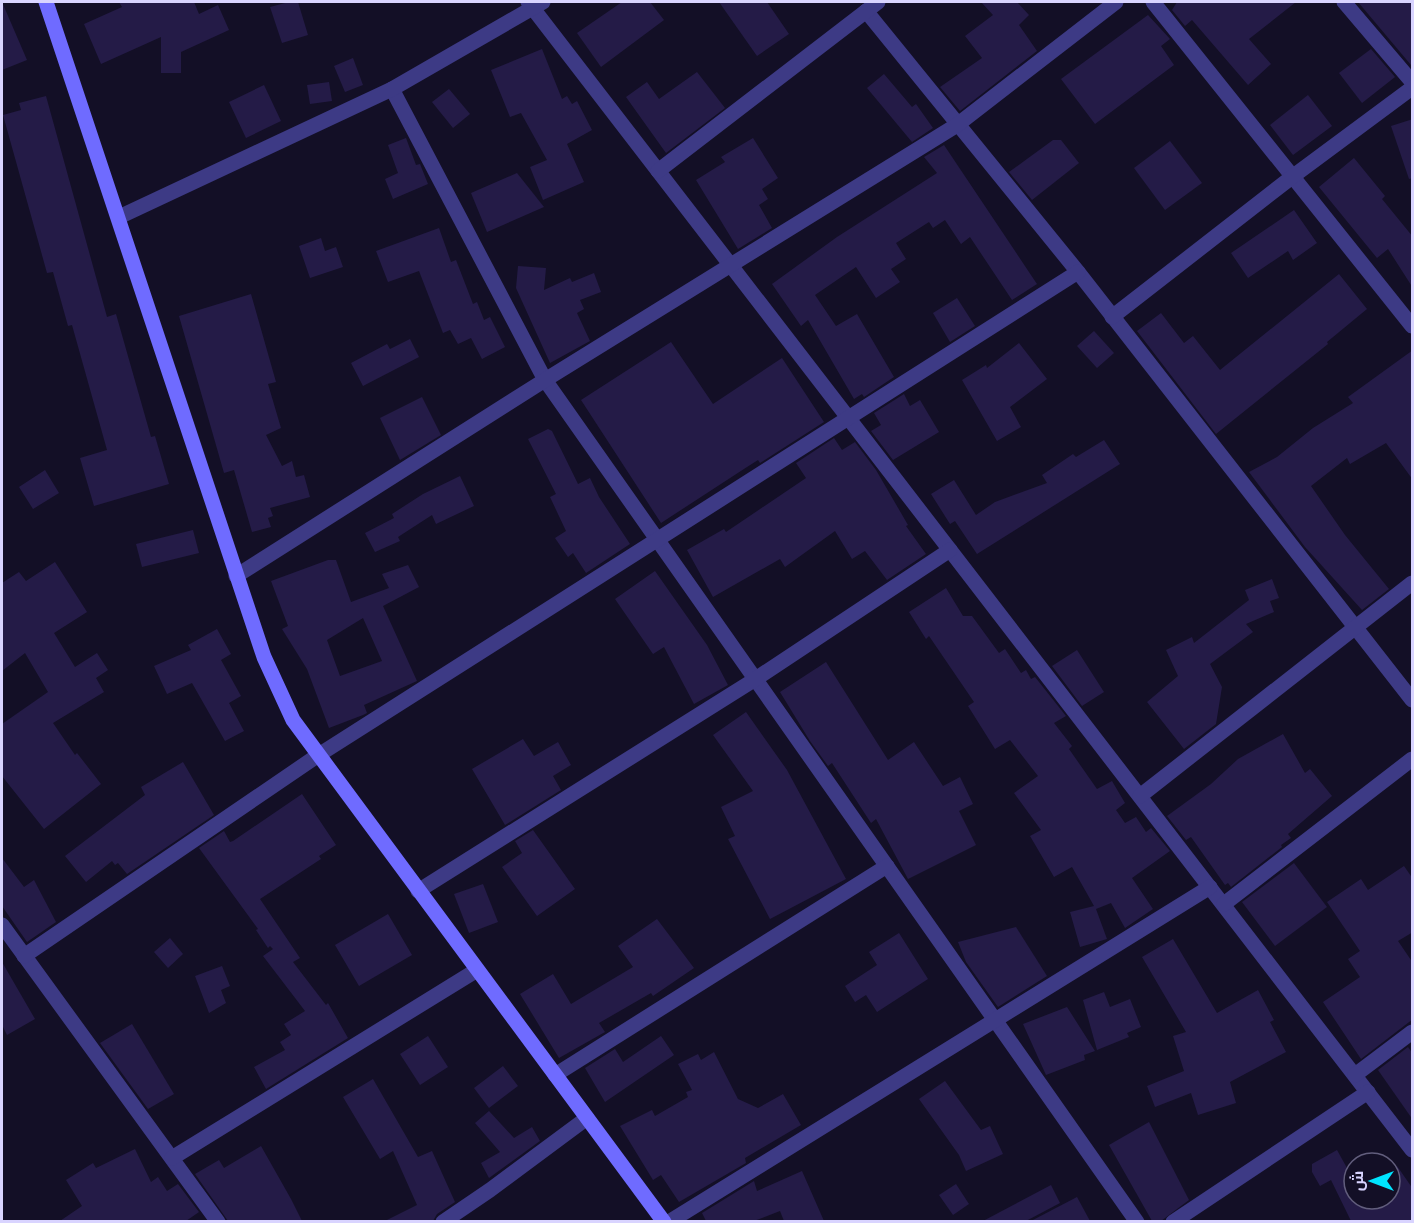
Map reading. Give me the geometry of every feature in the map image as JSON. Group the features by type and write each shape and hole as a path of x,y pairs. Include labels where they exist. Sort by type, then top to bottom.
{"street":[{"path":"46,2 236,576 264,657 293,720 317,756 664,1221"},
{"path":"236,576 545,380 957,125 1116,2"},
{"path":"1154,2 1413,326"},
{"path":"1344,2 1413,82"},
{"path":"119,217 392,89 534,4 658,171 1413,1149"},
{"path":"658,171 872,6 957,125 1077,272 1413,700"},
{"path":"1112,317 1292,177 1413,88"},
{"path":"392,89 545,380 1137,1221"},
{"path":"24,956 317,756 1077,272"},
{"path":"418,891 754,680 950,550"},
{"path":"1140,796 1413,583"},
{"path":"1224,904 1413,759"},
{"path":"555,1075 887,866"},
{"path":"669,1221 1210,887"},
{"path":"2,925 218,1221"},
{"path":"172,1158 477,970"},
{"path":"1355,1075 1413,1032"},
{"path":"1173,1221 1368,1092"},
{"path":"443,1221 490,1190 587,1118"}],"building":[{"path":"2,2 27,60 2,70"},
{"path":"119,2 194,2 199,14 218,5 229,30 181,52 181,73 161,73 161,37 101,64 84,24 122,7"},
{"path":"298,2 308,35 282,43 270,7"},
{"path":"622,2 650,2 664,20 601,67 577,33"},
{"path":"719,2 767,2 789,34 757,56"},
{"path":"981,2 1017,2 1029,15 1019,25 1037,51 960,111 940,87 982,58 965,36 993,15"},
{"path":"1177,2 1296,2 1249,39 1271,64 1248,85 1192,20 1185,26 1172,10"},
{"path":"1358,2 1413,2 1413,64 1411,65"},
{"path":"1148,15 1170,39 1161,46 1174,65 1095,124 1061,79"},
{"path":"542,49 562,99 567,96 572,104 577,101 592,130 567,144 584,182 543,200 530,167 547,160 521,113 510,117 491,70"},
{"path":"1371,49 1395,77 1362,103 1339,73"},
{"path":"353,58 363,85 345,92 334,66"},
{"path":"697,72 725,108 666,153 626,97 647,82 659,99"},
{"path":"884,74 912,107 916,104 933,128 912,142 867,88"},
{"path":"329,82 332,101 310,104 307,85"},
{"path":"264,85 281,121 246,138 229,102"},
{"path":"449,89 470,114 453,128 432,102"},
{"path":"1308,95 1332,126 1293,155 1270,125"},
{"path":"46,96 107,317 116,314 151,437 155,436 169,484 94,506 80,458 107,450 72,325 68,326 53,272 47,273 3,115 21,110 19,103"},
{"path":"1413,119 1413,178 1409,179 1391,126"},
{"path":"406,138 416,165 420,164 428,184 393,199 385,179 398,173 388,145"},
{"path":"753,138 778,178 762,189 768,199 759,205 772,228 738,249 696,180 725,162 721,157"},
{"path":"1053,140 1061,140 1079,163 1032,200 1009,172"},
{"path":"1170,141 1202,183 1165,210 1134,168"},
{"path":"944,145 1037,284 1012,300 970,237 961,244 945,220 933,228 929,222 896,243 906,259 891,269 900,282 876,298 856,267 815,295 836,326 857,314 894,377 864,397 862,394 854,399 808,320 801,326 772,284 837,237 937,173 924,157"},
{"path":"1354,158 1385,196 1382,199 1413,237 1413,288 1388,249 1377,258 1319,187"},
{"path":"517,173 544,207 487,232 471,193"},
{"path":"1294,210 1317,243 1293,260 1288,251 1248,278 1231,253"},
{"path":"439,228 451,262 456,260 473,304 477,302 484,320 490,317 505,347 482,359 471,338 458,344 450,330 443,333 419,271 388,282 376,251"},
{"path":"321,238 325,251 336,247 343,267 310,278 299,246"},
{"path":"518,266 546,268 544,290 570,278 572,282 594,273 601,292 580,300 584,309 577,313 590,341 550,363 516,288"},
{"path":"1339,274 1367,309 1327,342 1328,344 1216,434 1137,331 1161,313 1184,343 1193,336 1220,370"},
{"path":"251,294 276,382 268,384 281,428 266,435 282,466 292,461 296,477 304,475 310,497 270,508 273,516 268,518 271,527 252,532 234,470 224,473 179,316"},
{"path":"957,298 975,326 950,342 933,313"},
{"path":"1094,331 1114,353 1097,368 1077,346"},
{"path":"410,339 419,357 363,386 351,363 387,344 390,349"},
{"path":"671,342 713,404 782,358 824,422 760,463 758,460 661,523 581,400"},
{"path":"1019,343 1047,379 1010,407 1021,427 997,441 962,380 986,365 987,368"},
{"path":"1413,350 1413,480 1386,443 1350,464 1347,458 1311,486 1345,535 1389,589 1362,610 1305,547 1249,472 1277,457 1313,428 1353,403 1348,397"},
{"path":"904,394 910,406 920,400 939,432 893,460 871,431 881,425 874,413"},
{"path":"422,397 441,435 400,460 380,418"},
{"path":"548,429 552,431 578,484 590,478 599,497 630,544 586,573 573,553 568,557 555,538 566,531 550,497 556,494 528,439"},
{"path":"834,438 842,450 855,442 876,470 908,525 906,526 926,554 887,580 865,551 852,559 835,531 785,567 780,559 713,597 687,550 724,529 726,532 806,478 796,463"},
{"path":"1104,440 1120,464 977,554 955,521 950,524 931,494 954,480 976,515 995,502 1047,483 1042,475 1073,454 1076,457"},
{"path":"45,470 59,493 33,509 19,487"},
{"path":"460,476 474,506 436,524 432,515 398,537 400,541 375,552 365,533 394,518 392,514 423,494"},
{"path":"193,530 199,553 142,567 136,544"},
{"path":"328,560 336,560 351,602 389,588 382,574 408,565 419,587 383,606 417,681 364,705 367,713 329,728 307,669 282,629 288,626 271,581","holes":["363,618 382,661 340,676 327,640"]},
{"path":"55,562 87,612 54,633 75,667 97,653 108,670 96,678 104,692 53,723 75,755 77,753 101,784 44,829 2,776 2,724 48,692 25,653 2,671 2,583 19,572 26,581"},
{"path":"655,571 707,645 728,685 694,704 664,647 653,654 615,599"},
{"path":"1272,579 1279,598 1270,601 1274,612 1246,624 1253,632 1210,664 1222,687 1216,724 1184,749 1147,702 1178,676 1166,650 1192,637 1194,643 1249,600 1245,590"},
{"path":"946,588 963,616 972,616 999,653 1005,649 1021,673 1026,670 1031,679 1035,677 1066,716 1054,723 1072,746 1069,749 1097,789 1112,781 1125,803 1116,810 1125,823 1136,817 1146,832 1151,828 1170,851 1132,878 1153,909 1125,928 1111,903 1096,909 1107,939 1080,947 1070,912 1094,906 1072,867 1054,877 1030,836 1041,830 1014,793 1038,776 1010,740 995,749 968,706 974,702 929,636 926,639 909,612"},
{"path":"217,629 231,654 221,660 241,696 229,703 244,731 225,741 192,683 167,694 154,666 191,650 188,645"},
{"path":"1077,650 1104,692 1082,706 1052,666"},
{"path":"826,662 888,760 914,742 943,786 960,777 973,804 959,811 976,845 908,879 876,819 871,823 832,763 828,766 810,741 780,692"},
{"path":"746,712 787,770 846,879 770,919 728,839 735,836 721,807 753,791 713,735"},
{"path":"1283,734 1305,773 1310,769 1332,796 1288,834 1291,838 1281,845 1282,847 1231,887 1228,883 1225,885 1191,837 1186,840 1167,816 1211,784 1238,759"},
{"path":"523,739 534,756 558,742 571,765 553,776 561,790 505,825 472,769"},
{"path":"183,762 214,815 127,874 118,863 115,865 112,861 86,882 65,856 145,795 141,787"},
{"path":"302,794 336,845 319,856 321,859 260,899 300,958 293,962 326,1005 328,1003 348,1038 266,1089 254,1067 285,1050 280,1042 291,1035 284,1024 305,1011 263,956 273,949 270,946 268,948 256,930 258,929 199,848 224,831 230,842 233,841"},
{"path":"533,830 575,889 537,916 502,867 522,853 515,841"},
{"path":"2,858 24,887 34,880 56,922 27,942 2,906"},
{"path":"1294,863 1327,907 1275,946 1242,902"},
{"path":"1404,866 1413,879 1413,932 1398,941 1413,963 1413,1019 1361,1059 1323,1002 1360,977 1348,959 1360,951 1327,902 1361,879 1368,890"},
{"path":"483,884 498,922 469,933 454,894"},
{"path":"388,914 412,955 359,986 335,945"},
{"path":"657,919 694,968 653,996 651,993 599,1023 605,1032 559,1058 520,994 553,974 571,1004 633,967 618,946"},
{"path":"1016,927 1047,976 998,1007 966,962 958,942"},
{"path":"899,933 928,979 877,1012 866,995 855,1002 845,986 877,965 869,952"},
{"path":"170,938 183,954 168,968 154,952"},
{"path":"1173,939 1217,1013 1258,990 1274,1020 1270,1022 1286,1052 1230,1082 1236,1103 1198,1115 1191,1093 1155,1107 1147,1086 1184,1071 1173,1036 1186,1032 1142,957"},
{"path":"2,962 35,1019 7,1035 2,1025"},
{"path":"222,966 230,986 221,990 226,1003 209,1013 195,976"},
{"path":"1104,992 1110,1007 1130,999 1141,1027 1127,1033 1129,1037 1097,1050 1083,1000"},
{"path":"1067,1007 1095,1051 1084,1055 1085,1060 1046,1075 1023,1024"},
{"path":"132,1024 174,1094 148,1109 100,1043"},
{"path":"428,1036 448,1067 420,1085 400,1054"},
{"path":"661,1036 674,1055 605,1102 585,1068 615,1049 623,1062"},
{"path":"1408,1047 1413,1054 1413,1120 1378,1070"},
{"path":"714,1052 738,1099 758,1108 783,1094 801,1125 745,1158 746,1163 679,1202 661,1175 653,1180 620,1126 652,1110 655,1116 688,1097 686,1092 692,1090 678,1064 698,1054 701,1060"},
{"path":"503,1066 518,1086 489,1108 474,1088"},
{"path":"373,1079 418,1157 432,1151 455,1202 437,1214 433,1221 385,1221 417,1205 393,1151 380,1159 343,1097"},
{"path":"945,1081 981,1130 990,1126 1003,1154 966,1171 959,1155 919,1099"},
{"path":"489,1111 514,1138 532,1127 540,1141 489,1178 481,1163 500,1152 475,1123"},
{"path":"1149,1122 1189,1200 1161,1221 1152,1221 1109,1145"},
{"path":"261,1146 302,1221 228,1221 195,1174 219,1160 224,1168"},
{"path":"135,1149 151,1182 158,1177 167,1191 178,1184 199,1212 186,1221 60,1221 82,1206 66,1180 93,1163 96,1168"},
{"path":"1337,1150 1342,1159 1342,1203 1331,1180 1320,1186 1312,1172 1312,1164"},
{"path":"802,1171 824,1221 784,1221 780,1211 754,1221 706,1221 702,1213 754,1181 757,1191"},
{"path":"1402,1173 1413,1189 1413,1221 1351,1221 1346,1211 1402,1211"},
{"path":"956,1184 969,1204 953,1215 939,1195"},
{"path":"1051,1185 1060,1203 1026,1221 983,1221"},
{"path":"1077,1197 1090,1221 1031,1221"}]}
